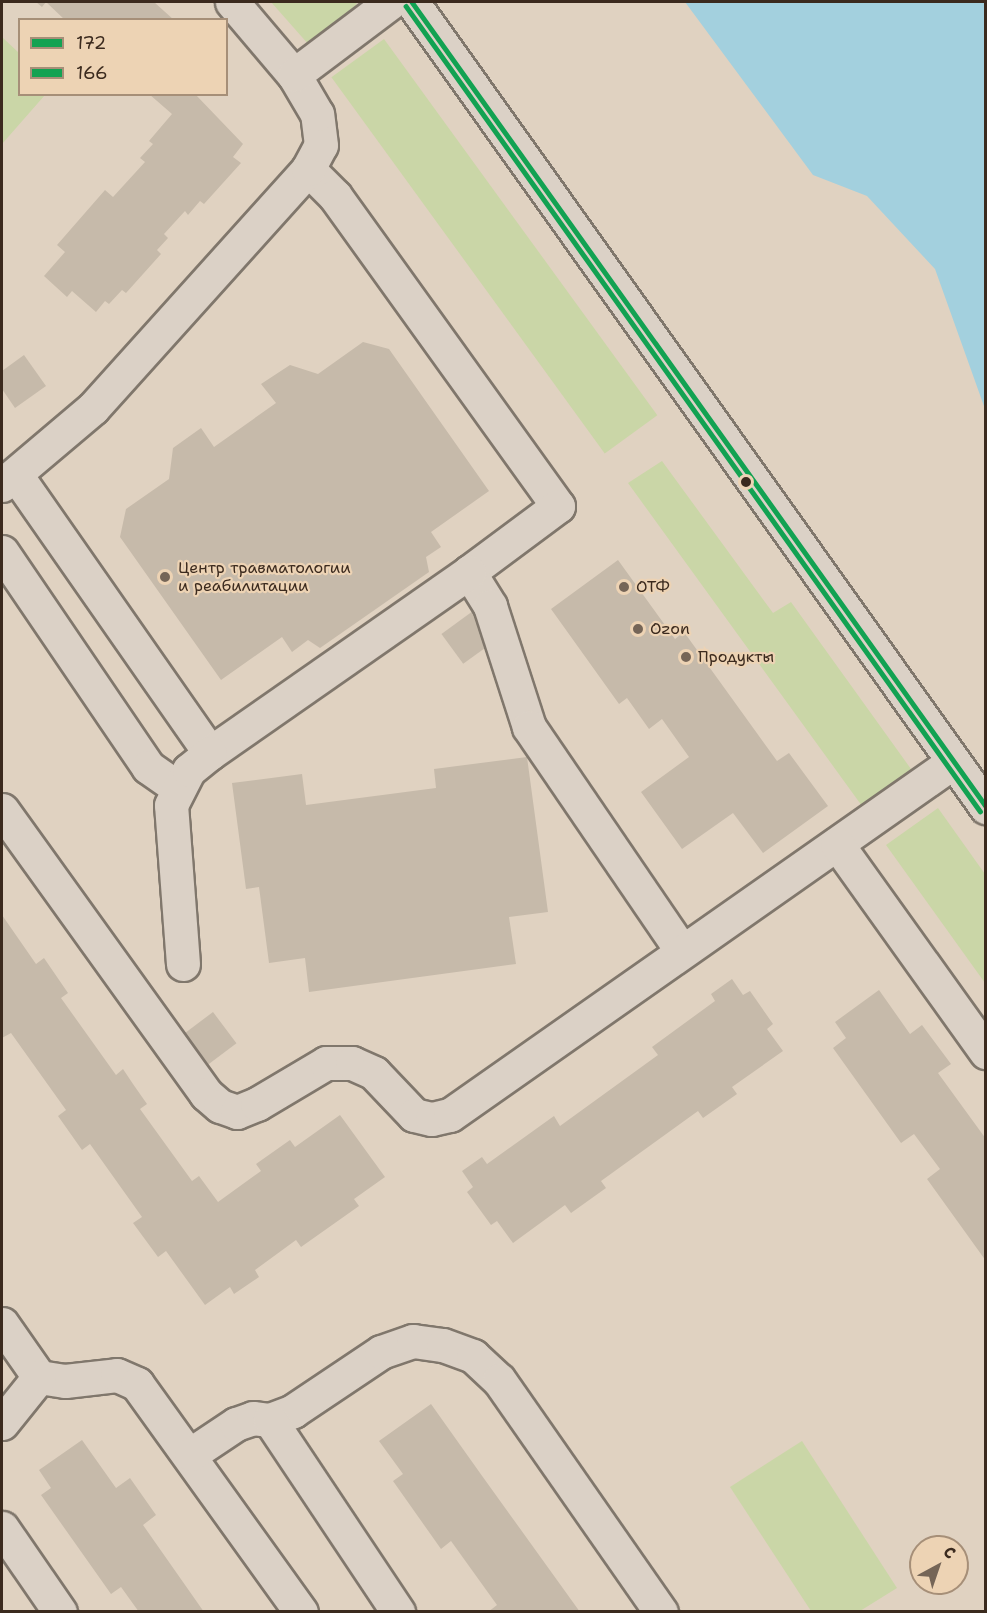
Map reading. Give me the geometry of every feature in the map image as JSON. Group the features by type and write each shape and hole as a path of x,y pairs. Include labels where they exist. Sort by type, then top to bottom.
{"street":[{"path":"210,753 9,480 93,408 308,169 321,145 317,114 294,75 232,2"},
{"path":"294,75 391,2"},
{"path":"412,2 986,807"},
{"path":"183,964 171,805 177,787 189,770 469,572 558,506 335,196 308,169"},
{"path":"2,552 148,767 177,787"},
{"path":"469,572 490,606 530,727 681,951"},
{"path":"2,810 206,1094 237,1112 257,1104 326,1063 352,1063 374,1073 414,1115 432,1119 450,1115 953,762"},
{"path":"837,844 986,1052"},
{"path":"4,1332 39,1377 65,1381 117,1375 137,1384 191,1454 301,1611"},
{"path":"191,1454 236,1424 253,1418 270,1420 293,1411 381,1352 413,1341 443,1345 473,1356 499,1380 661,1611"},
{"path":"2,1423 39,1377"},
{"path":"270,1420 398,1611"},
{"path":"2,1528 60,1611"}],"green space":[{"path":"271,2 355,2 357,4 309,45"},
{"path":"2,37 18,52 18,96 44,96 2,144"},
{"path":"384,39 657,415 605,453 331,77"},
{"path":"662,461 773,613 791,602 911,769 862,806 628,483"},
{"path":"938,808 985,874 985,983 886,845"},
{"path":"802,1441 897,1588 860,1611 811,1611 730,1487"}],"water":[{"path":"685,2 985,2 985,409 935,269 867,196 813,175"}],"building":[{"path":"36,2 46,2 42,7"},
{"path":"46,2 154,2 172,18 63,18"},
{"path":"151,96 197,96 243,144 233,157 241,163 204,204 200,201 188,215 185,211 164,234 168,238 157,250 161,254 126,293 122,290 109,304 105,301 96,312 72,291 67,297 44,276 65,252 57,245 105,190 113,197 145,162 140,158 153,144 149,141 172,114"},
{"path":"363,342 389,349 489,491 431,532 441,547 426,557 429,572 320,648 308,640 292,652 282,637 221,680 120,537 126,509 169,479 173,448 201,428 214,447 276,403 261,384 290,365 318,374"},
{"path":"24,355 46,386 15,408 2,389 2,371"},
{"path":"618,560 675,639 684,632 777,761 789,753 828,806 763,853 733,813 682,849 641,792 689,757 662,719 649,729 627,698 619,704 551,609"},
{"path":"473,611 495,641 463,664 441,634"},
{"path":"527,757 548,912 509,917 516,964 309,992 305,958 269,963 259,887 246,889 232,783 302,774 306,805 436,788 434,769"},
{"path":"2,915 36,964 44,958 68,993 61,998 116,1075 123,1069 147,1104 140,1109 192,1181 199,1176 218,1202 261,1171 256,1164 290,1140 295,1147 340,1115 385,1177 354,1199 359,1206 301,1247 296,1240 255,1270 259,1277 234,1294 230,1287 205,1305 166,1251 158,1257 133,1223 142,1217 90,1144 82,1150 58,1116 66,1110 11,1033 2,1038"},
{"path":"732,979 743,995 750,991 773,1024 767,1029 783,1051 732,1087 737,1094 703,1118 698,1111 601,1181 606,1188 571,1213 565,1205 513,1243 497,1221 491,1225 467,1192 473,1187 462,1171 482,1157 487,1164 554,1116 560,1126 658,1055 652,1047 715,1001 711,994"},
{"path":"879,990 910,1034 922,1025 951,1064 938,1073 986,1139 986,1261 927,1179 940,1169 914,1134 901,1143 833,1048 846,1038 835,1022"},
{"path":"213,1012 236,1043 209,1064 185,1033"},
{"path":"431,1404 580,1612 488,1612 497,1605 451,1541 441,1549 393,1481 403,1474 379,1441"},
{"path":"82,1440 116,1488 130,1478 156,1515 143,1525 204,1612 139,1612 121,1587 111,1594 41,1495 51,1488 39,1470"}],"transit line":[{"name":"172","path":"412,2 986,806"},
{"name":"166","path":"406,6 980,811"}],"place":[{"name":"Центр травматологии и реабилитации","path":"165,577"},
{"name":"ОТФ","path":"624,587"},
{"name":"Ozon","path":"638,629"},
{"name":"Продукты","path":"686,657"}]}
